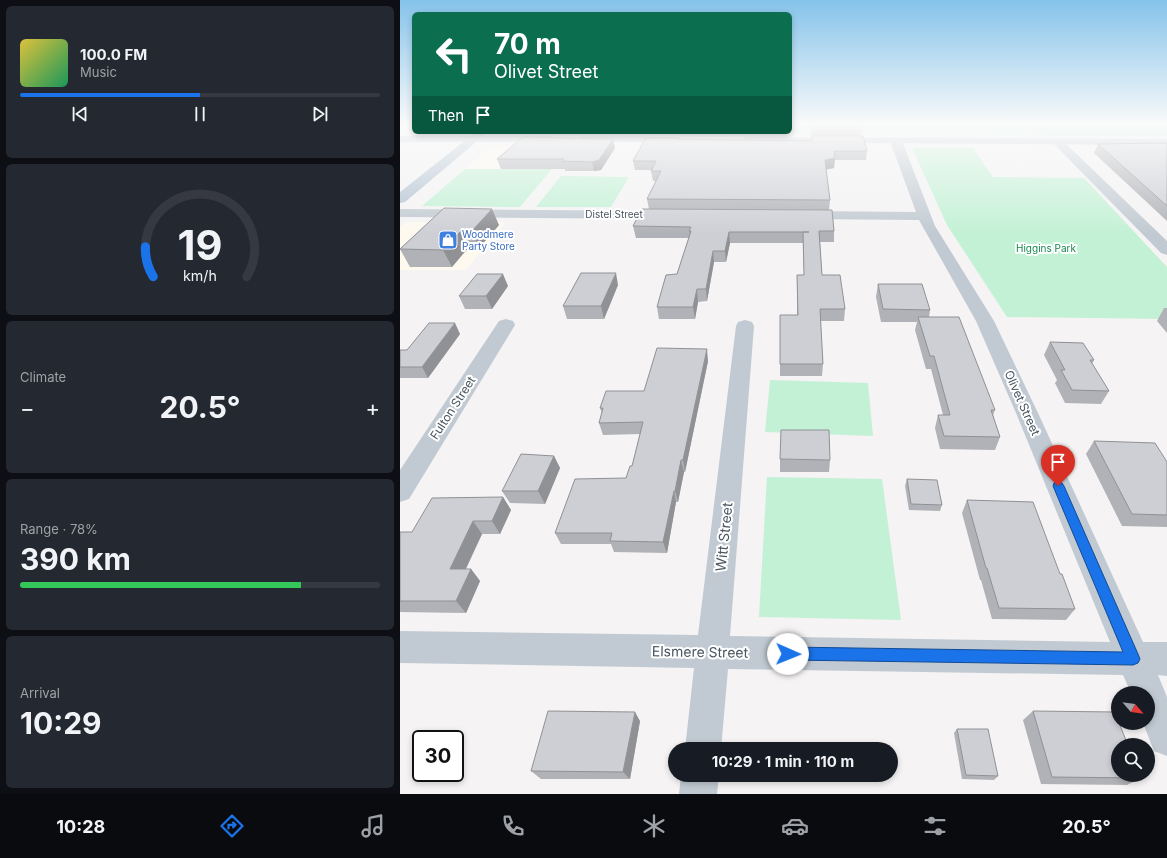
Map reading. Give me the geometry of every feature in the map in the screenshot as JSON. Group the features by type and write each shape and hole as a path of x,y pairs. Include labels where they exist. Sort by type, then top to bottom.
{"main road":[{"path":"400,199 449,160"}],"street":[{"name":"Olivet Street","path":"903,160 928,226 985,321 1145,686"},
{"path":"1076,160 1167,250"},
{"name":"Distel Street","path":"400,213 680,215"},
{"path":"791,215 925,216"},
{"name":"Fulton Street","path":"400,491 506,325"},
{"name":"Witt Street","path":"704,742 745,326"},
{"name":"Elsmere Street","path":"400,647 1167,659"},
{"name":"Olivet Street","path":"1155,710 1167,738"},
{"path":"698,794 699,782"}],"shaded area":[{"path":"475,160 560,160 552,169 465,169"},
{"path":"406,222 506,222 466,270 400,270 400,227"}],"green space":[{"name":"Higgins Park","path":"917,160 981,160 993,177 1084,178 1167,267 1167,319 1007,317 947,225"},
{"path":"465,169 552,169 520,207 422,206"},
{"path":"561,176 629,177 611,207 536,207"},
{"path":"770,380 868,383 873,436 765,432"},
{"path":"767,477 882,479 901,620 759,617"}],"building":[{"path":"563,160 599,160 592,162 562,161"},
{"path":"825,160 830,200 647,199 661,171 651,171 656,161 633,161"},
{"path":"1116,160 1167,160 1167,206"},
{"path":"444,208 492,209 472,231 461,231 443,250 400,249"},
{"path":"642,209 832,210 834,231 819,231 822,275 840,275 845,309 820,309 823,364 780,364 780,315 798,315 797,275 804,275 803,232 729,232 725,251 713,251 706,289 697,289 693,307 657,307 666,275 677,274 691,227 633,226"},
{"path":"581,273 616,273 601,306 563,306"},
{"path":"477,274 503,274 486,296 459,296"},
{"path":"878,284 922,284 930,310 883,309"},
{"path":"918,317 959,317 995,410 991,410 1000,437 944,436 938,415 950,415 934,356 930,356"},
{"path":"429,323 455,323 422,367 400,367 400,350 407,350"},
{"path":"1050,342 1083,343 1094,360 1090,360 1109,391 1072,390 1061,370 1065,370"},
{"path":"657,348 707,349 683,460 681,460 663,542 610,541 612,533 555,533 575,479 626,478 630,466 632,466 643,422 599,423 603,408 600,408 606,391 644,391"},
{"path":"781,430 829,430 830,460 780,459"},
{"path":"1094,441 1155,443 1167,462 1167,515 1132,514"},
{"path":"521,454 554,456 538,491 502,491"},
{"path":"907,479 937,480 942,505 911,504"},
{"path":"503,497 492,521 473,521 450,569 471,569 456,601 400,601 400,532 412,532 432,498"},
{"path":"967,500 1033,502 1075,609 999,608"},
{"path":"548,711 635,712 623,772 531,771"},
{"path":"1033,711 1111,712 1111,730 1122,730 1125,738 1111,738 1111,778 1052,777"},
{"path":"957,729 988,729 998,776 966,775"}],"place":[{"name":"Woodmere Party Store","path":"448,240"}],"route":[{"path":"788,654 1133,659 1058,486"}]}
